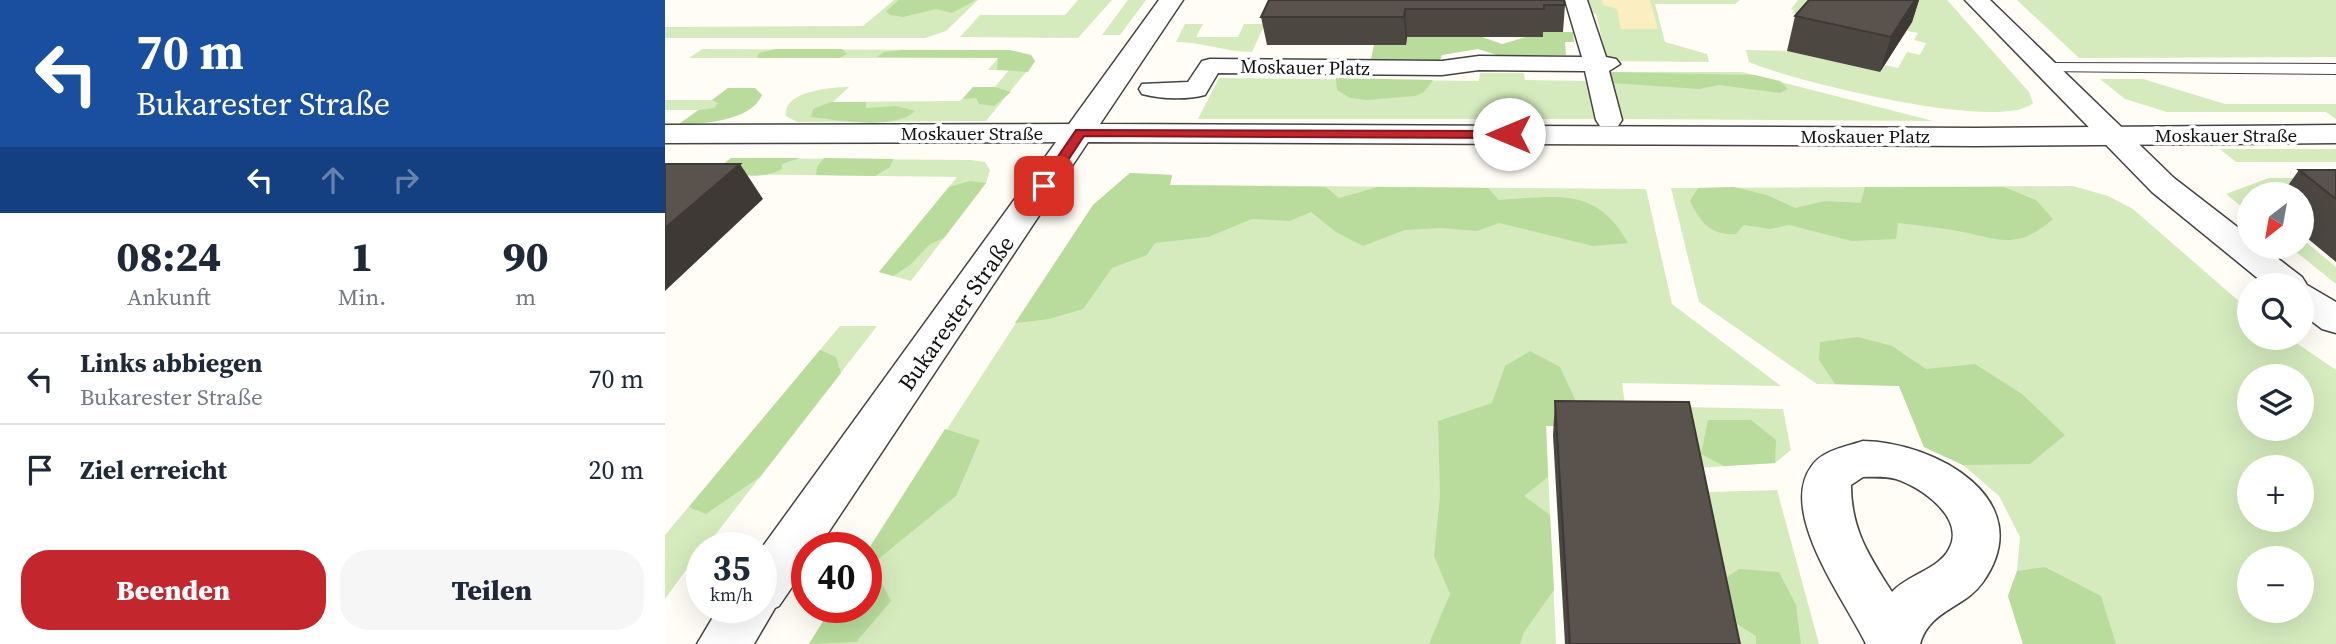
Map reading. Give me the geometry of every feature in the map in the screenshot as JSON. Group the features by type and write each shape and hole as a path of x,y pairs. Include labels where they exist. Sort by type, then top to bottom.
{"street":[{"name":"Bukarester Straße","path":"777,567 1171,0"},
{"path":"1576,0 1602,64 1612,127"},
{"path":"1977,0 2162,185 2274,273"},
{"name":"Moskauer Platz","path":"1151,89 1191,101 1210,66 1442,68 1479,63 1602,64"},
{"name":"Moskauer Straße","path":"665,134 1612,127"},
{"name":"Moskauer Platz","path":"1612,127 2115,136"},
{"name":"Moskauer Straße","path":"2115,136 2336,134"},
{"path":"2314,304 2336,320"},
{"path":"724,644 738,623"}],"lane":[{"path":"2046,68 2336,69"}],"green space":[{"path":"894,0 978,0 946,31 925,38 665,38 665,27 863,26"},
{"path":"899,0 976,0 952,13 936,9 903,17 890,15 886,11"},
{"path":"1078,0 1112,0 1078,38 960,37 980,15 1065,15"},
{"path":"1128,0 1146,0 1120,35 1102,35"},
{"path":"1586,0 1740,0 1735,4 1655,4 1665,42 1707,54 1709,62 1607,61 1596,14 1589,13"},
{"path":"1798,0 1947,0 2029,92 2033,103 2013,111 1981,112 1940,108 1848,91 1749,62 1746,50 1787,51 1880,72 1885,65 1898,68 1907,52 1920,55 1926,43 1914,40 1918,33 1907,31 1911,22 1792,13 1794,10 1791,9"},
{"path":"2017,0 2336,0 2336,57 2079,58"},
{"path":"1185,24 1203,24 1196,37 1238,37 1244,24 1265,24 1252,52 1176,42"},
{"path":"1543,32 1573,32 1574,42 1565,42 1566,55 1497,55 1478,49 1442,55 1440,60 1371,59 1374,45 1406,45 1407,37 1482,37 1502,44"},
{"path":"702,49 1009,50 1031,55 1035,61 986,121 797,122 786,116 787,108 792,101 810,92 849,87 833,102 960,101 973,87 995,87 1009,70 988,70 998,58 689,58"},
{"path":"776,49 842,49 847,54 839,58 757,58 759,53"},
{"path":"1009,50 1031,55 1035,61 1028,72 997,70 998,58 877,57 884,52"},
{"path":"1609,72 1742,72 1933,121 1620,119"},
{"path":"1609,72 1755,75 1780,81 1788,89 1780,93 1719,85 1699,89 1612,83"},
{"path":"1480,73 1524,73 1525,80 1589,81 1596,119 1198,119 1219,78 1479,81"},
{"path":"1336,78 1433,80 1424,92 1415,96 1367,100 1350,98 1337,90"},
{"path":"2100,79 2143,79 2225,104 2336,104 2336,119 2326,112 2167,112 2125,99"},
{"path":"973,87 995,87 1011,92 994,106 979,104 976,98 963,99"},
{"path":"728,88 755,88 762,95 748,110 737,116 713,122 679,124 698,110 665,110 665,100 712,100"},
{"path":"728,88 755,88 762,95 756,104 737,116 713,122 679,124 699,110 714,108 718,103 712,100"},
{"path":"831,102 866,102 866,108 897,106 915,111 894,121 865,123 811,117 813,109"},
{"path":"2220,149 2336,149 2336,162 2236,162"},
{"path":"731,158 971,160 985,162 990,170 986,183 911,281 879,272 957,177 711,174"},
{"path":"731,158 800,158 782,164 782,169 759,176 742,175 718,168"},
{"path":"824,158 893,159 890,167 875,176 816,175 817,167"},
{"path":"1130,173 1172,175 1170,185 1646,189 1672,304 1781,386 1622,383 1627,418 1683,407 1783,409 1791,450 1775,463 1696,468 1687,428 1546,426 1556,644 809,644 822,623 882,623 882,532 880,532 1093,205"},
{"path":"1130,173 1172,175 1170,185 1326,187 1339,198 1378,187 1488,188 1499,200 1539,197 1573,199 1602,211 1616,224 1628,243 1593,246 1499,223 1477,231 1441,228 1405,230 1363,246 1336,232 1311,212 1290,221 1252,219 1208,237 1155,243 1147,255 1112,268 1083,309 1049,319 1015,323 1093,205"},
{"path":"2269,178 2336,178 2314,188 2314,182 2258,182"},
{"path":"970,181 986,183 944,238 930,244 910,265 893,276 879,272 949,187"},
{"path":"2073,186 2108,196 2133,209 2237,300 2237,350 2307,350 2336,370 2336,644 2023,644 2008,596 2017,571 2020,537 1999,496 1963,465 1924,447 1899,386 1817,384 1699,302 1671,188"},
{"path":"1734,187 1767,195 1795,208 1825,201 1861,203 1865,187 2004,187 2036,200 2053,219 2027,236 2004,240 1898,223 1896,239 1852,241 1789,225 1770,229 1744,225 1736,234 1720,233 1702,221 1690,201 1698,188"},
{"path":"2237,190 2237,203 2226,194"},
{"path":"2314,249 2336,267 2336,284 2305,259 2314,259"},
{"path":"840,326 877,326 717,532 686,532 686,570 665,599 665,535"},
{"path":"1858,337 1892,346 1926,369 1975,364 2022,394 2065,435 2030,464 1963,465 1924,447 1899,386 1835,384 1819,360 1820,342"},
{"path":"820,350 836,357 841,373 760,477 706,514 689,507"},
{"path":"1530,351 1560,367 1581,412 1582,427 1546,426 1548,477 1524,496 1550,515 1554,590 1524,632 1520,644 1429,644 1450,594 1434,556 1440,496 1438,421 1492,403 1505,366"},
{"path":"1708,420 1751,420 1776,440 1775,463 1724,466 1701,454"},
{"path":"945,429 980,440 956,496 882,556 882,532 879,532"},
{"path":"1777,490 1819,644 1741,644 1709,492"},
{"path":"2045,567 2101,596 2116,644 2023,644 2008,596 2017,571"},
{"path":"1739,569 1779,572 1796,605 1801,644 1756,644 1756,636 1737,624 1727,577"},
{"path":"882,583 891,601 882,612"},
{"path":"822,623 872,623 856,642 809,644"}],"sand":[{"path":"1602,0 1650,0 1658,29 1621,29 1617,9 1603,5"}],"building":[{"path":"1269,0 1564,0 1565,5 1544,5 1544,9 1405,9 1404,17 1261,17"},
{"path":"1809,0 1915,0 1891,37 1795,16"},
{"path":"665,164 740,164 665,228"},
{"path":"2299,170 2336,170 2336,199"},
{"path":"1555,401 1689,402 1740,644 1570,644"}],"route":[{"path":"1044,186 1080,133 1509,134"}]}
